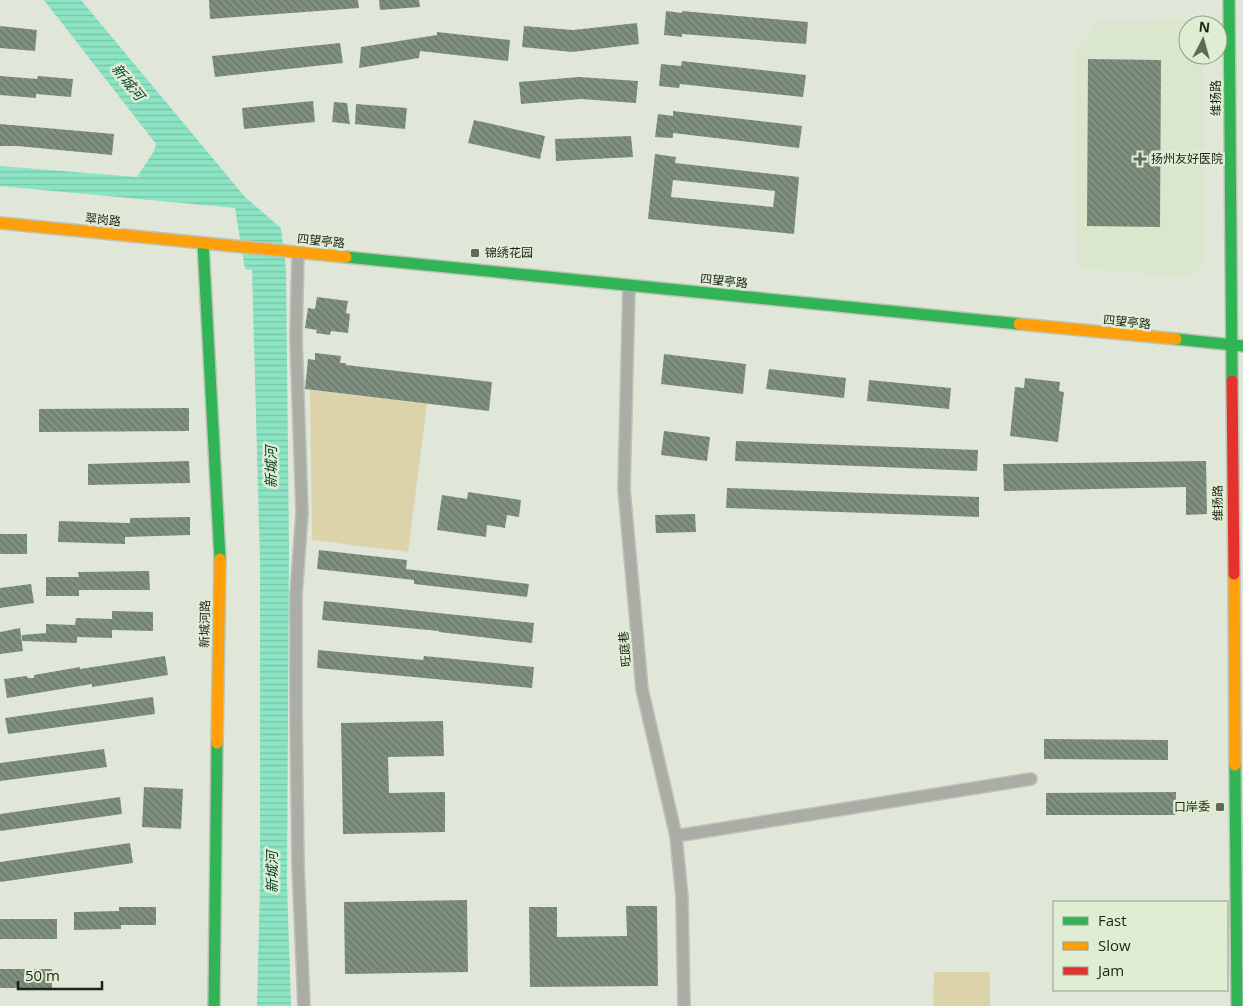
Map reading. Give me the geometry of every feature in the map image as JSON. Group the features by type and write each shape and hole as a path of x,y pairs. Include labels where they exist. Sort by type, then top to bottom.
{"street":[{"name":"维扬路","path":"1229,0 1243,472"},
{"name":"维扬路","path":"1237,1006 1239,0"},
{"name":"翠岗路","path":"0,223 202,244"},
{"name":"四望亭路","path":"202,244 1238,346"},
{"name":"新城河路","path":"202,244 220,543 214,1006"},
{"path":"298,253 296,337 302,513 296,595 296,716 298,873 304,1006"},
{"name":"旺庭巷","path":"629,286 624,489 642,689 676,836 682,898 684,1006"},
{"path":"676,836 1031,779"},
{"path":"1232,1006 1237,993"}],"shaded area":[{"name":"扬州友好医院","path":"1178,20 1178,65 1203,65 1205,262 1189,277 1077,268 1074,55 1097,22"},
{"path":"310,390 427,404 408,552 312,540"},
{"path":"934,972 990,972 990,1006 933,1006"}],"water":[{"name":"新城河","path":"44,0 81,0 245,197 281,228 286,269 289,549 287,885 291,1006 257,1006 260,886 260,561 252,270 245,269 235,208 0,186 0,166 137,177 154,151 156,144"}],"building":[{"path":"209,0 358,0 359,8 210,19"},
{"path":"379,0 419,0 420,7 380,10"},
{"path":"666,11 808,22 806,44 682,34 682,37 664,35"},
{"path":"637,23 639,44 572,52 522,47 524,26 573,30"},
{"path":"0,26 37,30 35,51 0,48"},
{"path":"437,32 510,40 508,61 420,51 419,58 359,68 361,47 437,35"},
{"path":"340,43 343,63 215,77 212,56"},
{"path":"1088,59 1161,60 1160,227 1087,226"},
{"path":"682,61 806,75 803,97 680,84 679,88 659,86 661,64 681,66"},
{"path":"0,76 37,79 38,76 73,79 71,97 36,94 36,98 0,95"},
{"path":"579,77 638,81 636,103 581,99 521,104 519,82"},
{"path":"313,101 315,122 244,129 242,108"},
{"path":"334,102 347,103 350,124 332,122"},
{"path":"356,104 407,108 405,129 355,124"},
{"path":"673,111 802,126 799,148 673,133 673,138 655,137 658,114 673,116"},
{"path":"474,120 545,136 540,159 468,143"},
{"path":"0,124 114,134 112,155 0,146"},
{"path":"631,136 633,157 556,161 555,139"},
{"path":"655,154 676,157 675,163 799,177 794,234 648,219","holes":["673,180 775,191 773,207 671,197"]},
{"path":"317,297 348,301 346,313 350,314 348,333 331,331 330,335 316,333 317,330 305,328 308,308 315,309"},
{"path":"315,353 341,356 340,363 346,363 346,365 492,382 489,411 305,389 308,359 315,360"},
{"path":"664,354 746,364 743,394 661,384"},
{"path":"769,369 846,378 844,398 766,389"},
{"path":"1025,378 1060,382 1059,391 1064,392 1058,442 1010,436 1015,387 1024,388"},
{"path":"869,380 951,388 949,409 867,401"},
{"path":"189,408 189,431 39,432 39,409"},
{"path":"664,431 710,437 707,461 661,455"},
{"path":"736,441 978,450 977,471 735,461"},
{"path":"189,461 190,483 88,485 88,464"},
{"path":"1206,461 1207,514 1186,515 1186,487 1004,491 1003,464"},
{"path":"727,488 979,497 979,517 726,508"},
{"path":"468,492 521,500 519,517 507,515 505,528 487,525 486,537 437,530 442,495 467,499"},
{"path":"695,514 696,532 656,533 655,515"},
{"path":"190,517 190,535 125,537 125,544 58,542 59,521 130,523 130,518"},
{"path":"0,534 27,534 27,554 0,554"},
{"path":"319,550 407,560 406,569 529,584 527,597 414,584 414,580 317,569"},
{"path":"149,571 150,590 79,590 79,596 46,596 46,577 79,577 78,572"},
{"path":"31,584 34,603 0,608 0,588"},
{"path":"324,601 534,623 532,643 439,631 322,620"},
{"path":"112,611 153,612 153,631 112,630 112,638 77,637 77,643 22,641 22,635 46,633 46,624 75,625 76,618 112,619"},
{"path":"20,628 23,651 0,654 0,632"},
{"path":"318,650 423,660 424,656 534,667 532,688 317,668"},
{"path":"165,656 168,675 92,687 92,684 7,698 4,679 27,676 28,678 34,678 34,675 80,667 80,669"},
{"path":"153,697 155,714 8,734 5,718"},
{"path":"443,721 444,756 388,757 389,793 445,792 445,832 343,834 341,723"},
{"path":"1044,739 1168,740 1168,760 1044,759"},
{"path":"104,749 107,767 0,781 0,763"},
{"path":"144,787 183,789 181,829 142,827"},
{"path":"1176,792 1176,815 1046,815 1046,793"},
{"path":"120,797 122,814 0,831 0,814"},
{"path":"130,843 133,863 0,882 0,862"},
{"path":"467,900 468,972 345,974 344,902"},
{"path":"626,906 657,906 658,986 530,987 529,907 557,907 557,937 627,936"},
{"path":"119,907 156,907 156,925 121,925 121,929 74,930 74,912 119,911"},
{"path":"0,919 57,919 57,939 0,939"},
{"path":"0,969 52,969 52,988 0,988"}],"traffic: fast":[{"path":"1229,0 1232,381"},
{"path":"203,243 220,559"},
{"path":"346,257 1019,324"},
{"path":"1176,339 1243,346"},
{"path":"214,1006 217,743"},
{"path":"1235,765 1237,1006"}],"traffic: slow":[{"path":"0,223 346,257"},
{"path":"1019,324 1176,339"},
{"path":"217,743 220,559"},
{"path":"1234,574 1235,765"}],"traffic: jam":[{"path":"1232,381 1234,574"}],"place":[{"name":"扬州友好医院","path":"1140,159"},
{"name":"锦绣花园","path":"475,253"},
{"name":"口岸委","path":"1220,807"}]}
